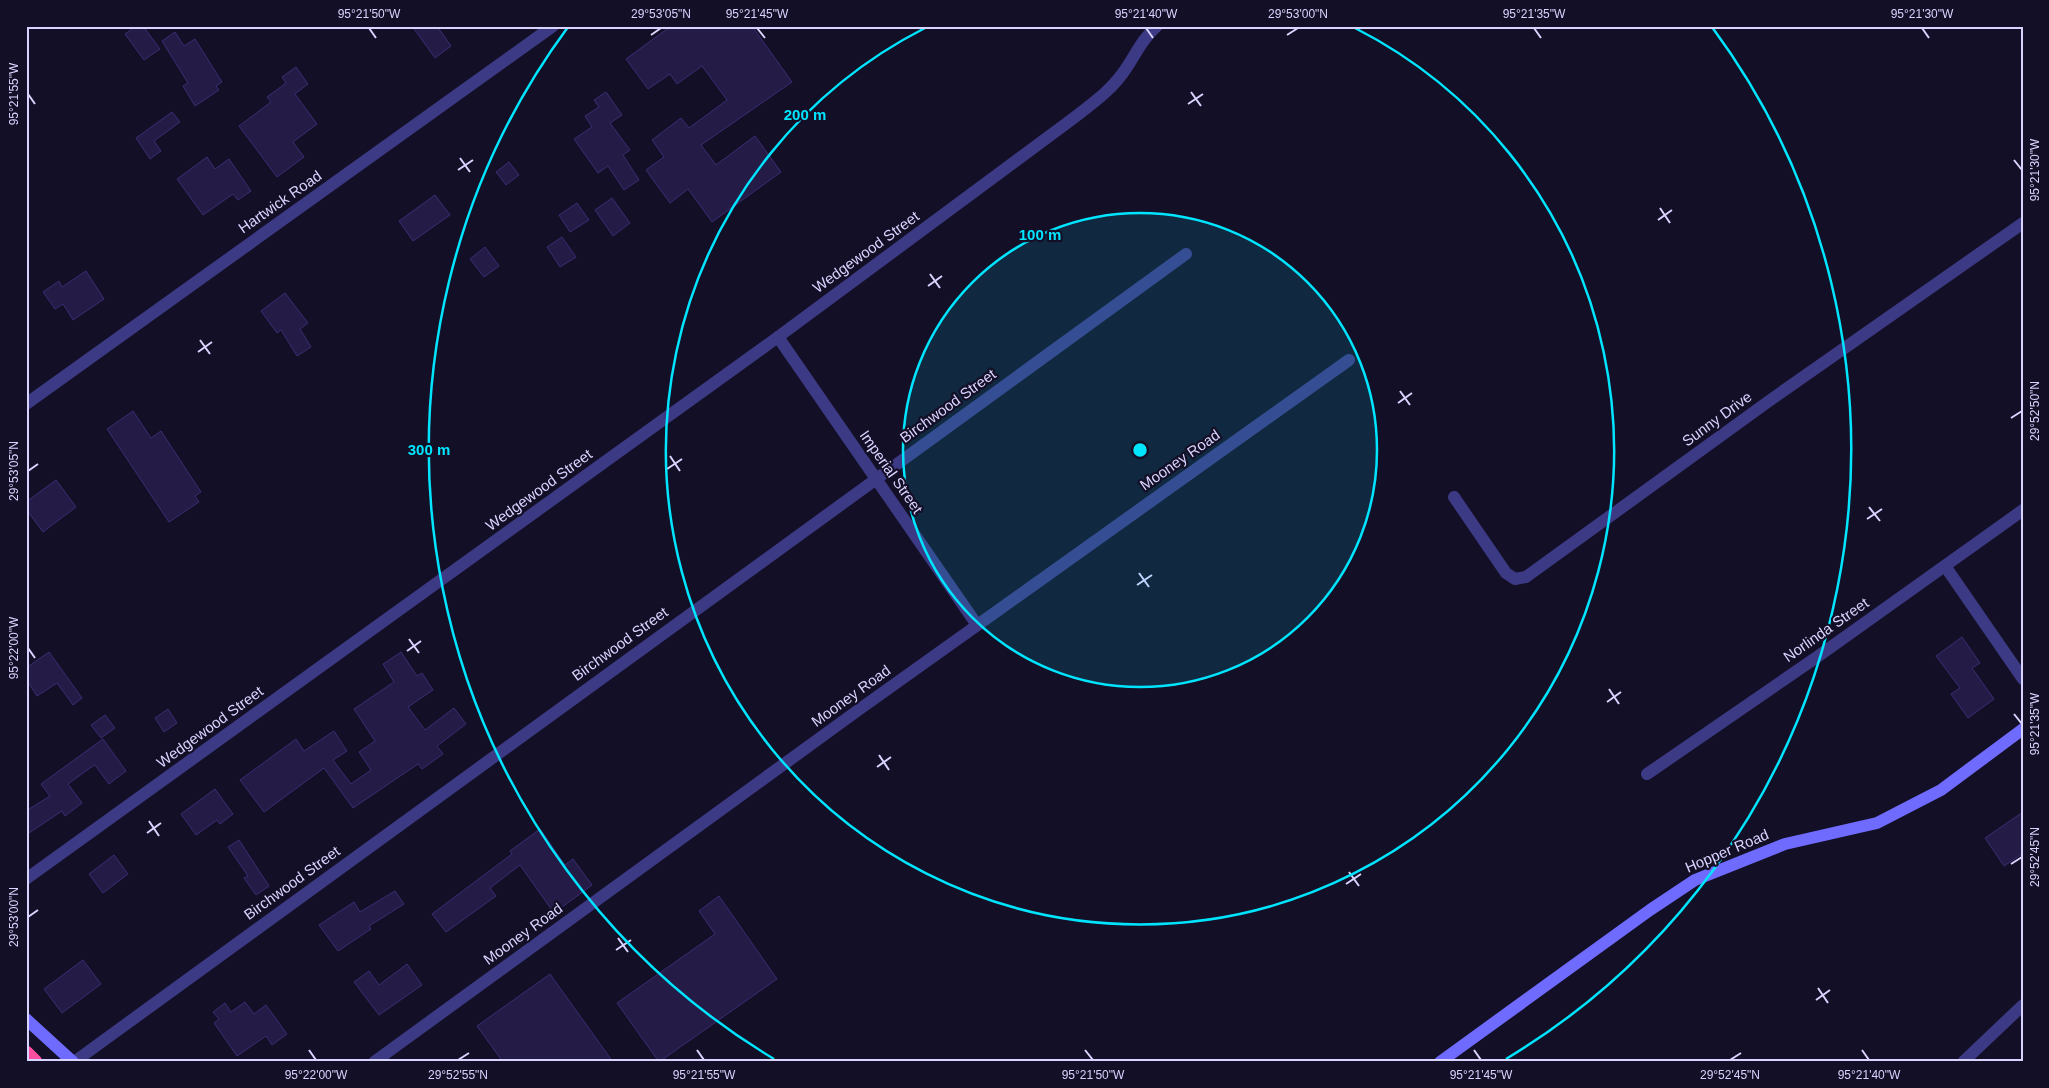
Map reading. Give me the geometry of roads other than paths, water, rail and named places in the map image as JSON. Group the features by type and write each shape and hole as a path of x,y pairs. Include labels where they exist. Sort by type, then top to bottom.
{"highway":[{"path":"26,1053 35,1062"}],"main road":[{"name":"Hopper Road","path":"1440,1062 1650,910 1695,880 1785,844 1877,823 1940,790 2023,729"},
{"path":"26,1019 73,1062"}],"street":[{"name":"Hartwick Road","path":"26,404 553,26"},
{"name":"Wedgewood Street","path":"26,878 778,337 1067,124 1107,92 1127,68 1144,38 1157,26"},
{"name":"Sunny Drive","path":"1454,497 1506,573 1515,579 1526,578 1769,401 2023,223"},
{"name":"Birchwood Street","path":"73,1062 1186,254"},
{"name":"Imperial Street","path":"778,337 977,625"},
{"name":"Mooney Road","path":"374,1062 977,625 1349,360"},
{"name":"Norlinda Street","path":"1647,774 1810,662 2023,510"},
{"path":"1945,566 2023,680"},
{"path":"1963,1062 2023,1005"}]}
